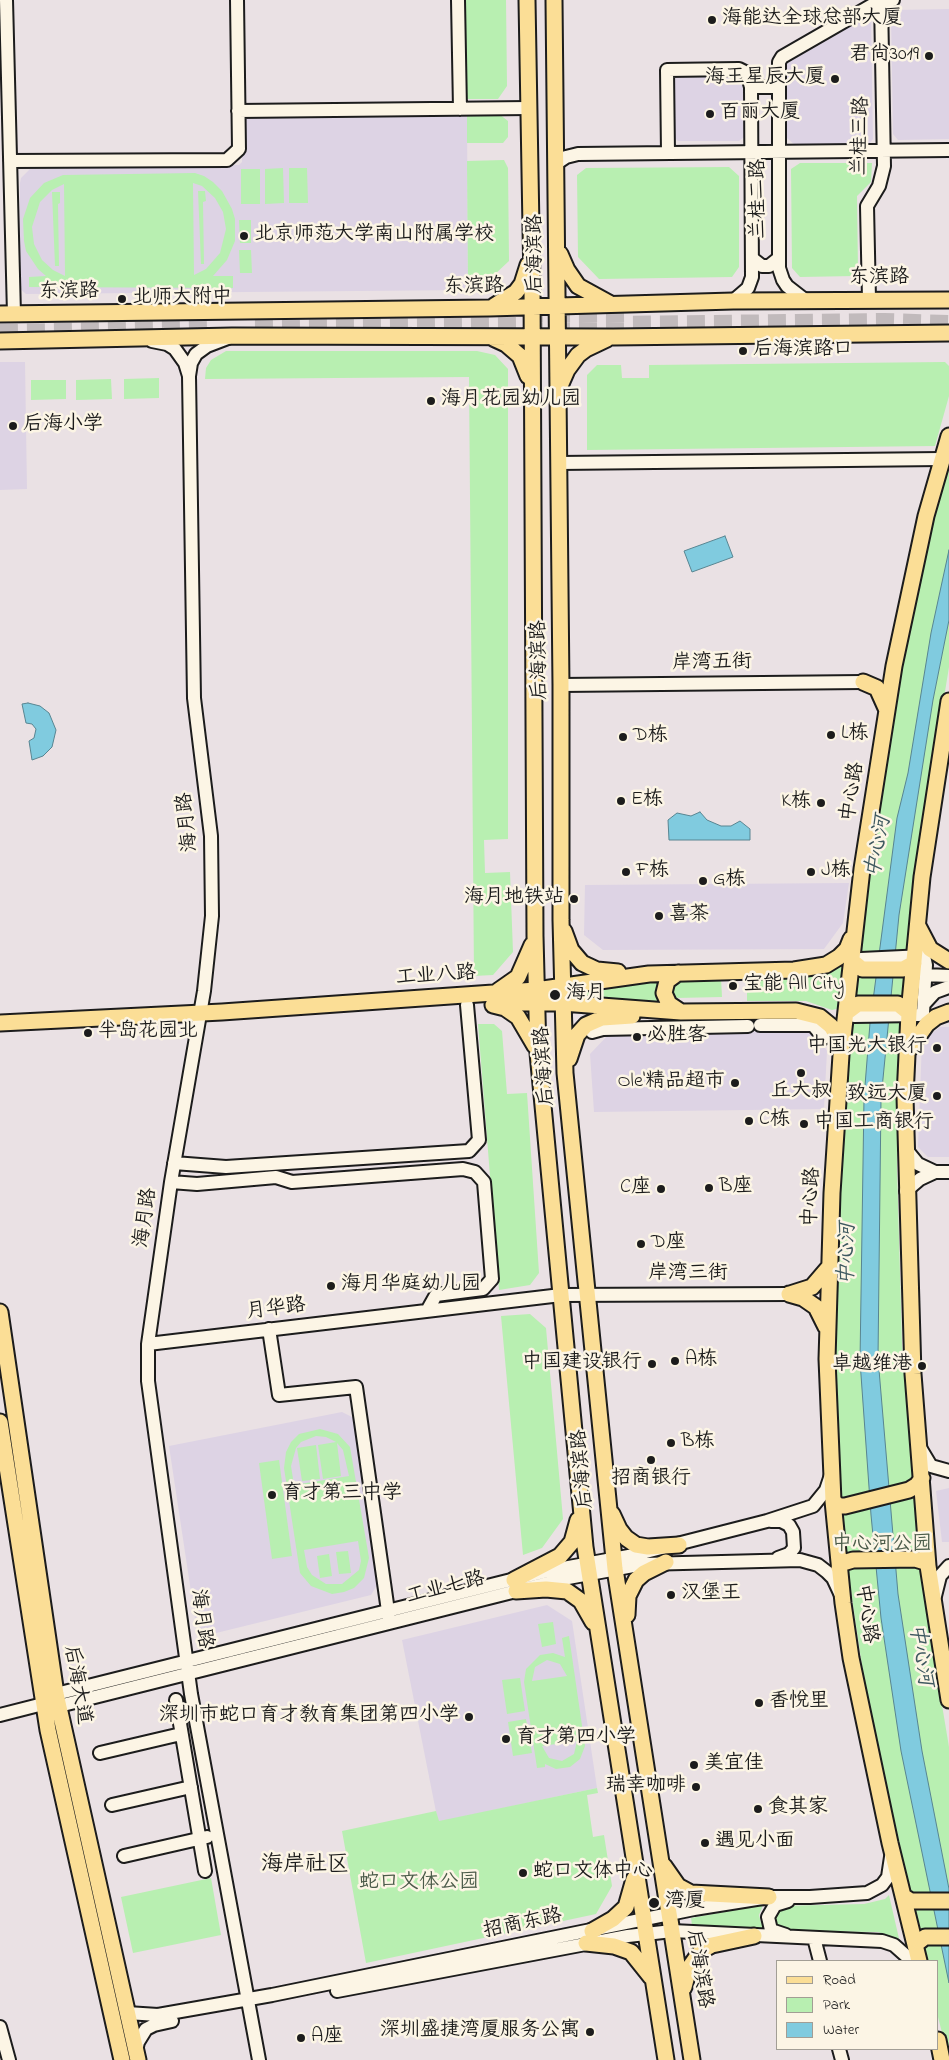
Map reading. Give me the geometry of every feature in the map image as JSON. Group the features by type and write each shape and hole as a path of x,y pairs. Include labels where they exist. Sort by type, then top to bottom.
{"main road":[{"name":"后海滨路","path":"527,0 532,307 535,936 538,1053 580,1501 599,1637 666,2060"},
{"name":"后海滨路","path":"554,0 561,685 561,920 565,1073 614,1564 692,2060"},
{"path":"557,245 567,270 578,286 592,296 615,305"},
{"path":"490,308 516,292 524,279 531,254"},
{"name":"东滨路","path":"7,314 490,308 733,301 945,299"},
{"path":"924,333 949,344"},
{"path":"0,341 232,336 613,337 949,333"},
{"path":"486,336 506,344 520,356 531,387"},
{"path":"558,390 567,370 578,355 593,344 613,337"},
{"name":"中心路","path":"919,1960 920,1941 910,1899 890,1843 856,1683 843,1603 839,1568 839,1504 832,1473 828,1332 841,1055 853,1011 858,963 855,930 894,666 926,516 949,436"},
{"path":"532,478 542,465 559,463"},
{"path":"863,682 879,678 894,666"},
{"path":"863,682 877,688 882,694 887,710"},
{"path":"949,701 910,963 906,1010 905,1148 913,1374 928,1566 949,1700"},
{"path":"561,920 572,950 582,963 605,972 649,974"},
{"path":"917,926 930,950 949,960"},
{"name":"工业八路","path":"0,1030 536,996 562,987 649,974 812,968 839,958 846,949 855,930"},
{"path":"535,936 518,977 489,998 518,1016 530,1033 538,1053"},
{"path":"858,963 910,963"},
{"path":"678,973 667,981 664,993 669,1004 681,1012"},
{"name":"工业八路","path":"536,996 562,1003 681,1012 780,1011 808,1014 820,1017 835,1030 841,1055"},
{"name":"工业八路","path":"0,1023 199,1018 466,1005 489,998"},
{"path":"853,1011 906,1010"},
{"path":"565,1073 574,1041 586,1025 602,1018 681,1012"},
{"path":"907,1052 928,1024 936,1017 949,1012"},
{"path":"789,1294 812,1287 830,1266"},
{"path":"789,1294 802,1298 816,1307 828,1332"},
{"name":"后海大道","path":"0,1312 53,1702 137,2056"},
{"name":"后海大道","path":"0,1422 122,2060"},
{"path":"839,1504 909,1490 917,1485 922,1478"},
{"path":"607,1496 613,1518 626,1538 636,1544 648,1547 679,1545"},
{"path":"515,1585 552,1562 566,1550 576,1533 580,1501"},
{"path":"839,1568 848,1560 914,1559 924,1562 928,1566"},
{"path":"626,1641 627,1608 632,1588 644,1573 666,1562"},
{"path":"515,1585 557,1589 575,1595 592,1617 599,1637"},
{"path":"606,1674 611,1667 616,1665 621,1665 631,1671"},
{"path":"628,1818 640,1823 647,1821 653,1813"},
{"path":"661,1862 678,1886 692,1893 770,1897"},
{"path":"589,1937 626,1907 631,1894 636,1867"},
{"path":"910,1899 949,1901"},
{"path":"659,2015 683,2003 689,1968 694,1958 701,1951 725,1942 754,1936"},
{"path":"589,1937 631,1952 654,1980"},
{"path":"920,1941 949,1937"},
{"path":"939,2045 942,2060"}],"street":[{"path":"6,0 10,161 7,314"},
{"path":"10,161 227,160 239,149 237,0"},
{"path":"458,0 460,108"},
{"path":"881,0 893,0"},
{"name":"兰桂二路","path":"805,300 783,280 779,258 777,67 782,57 881,0"},
{"name":"兰桂三路","path":"869,299 867,206 882,180 884,151 881,0"},
{"path":"668,153 667,70 738,69 750,77 751,87 777,87"},
{"name":"兰桂二路","path":"733,301 743,294 751,283 751,87"},
{"path":"238,111 529,108"},
{"path":"557,163 566,157 578,154 949,150"},
{"path":"752,259 762,266 769,266 779,258"},
{"path":"189,376 191,363 196,354 207,346 232,336"},
{"path":"140,338 167,344 175,349 185,363 189,376"},
{"name":"海月路","path":"189,376 194,698 211,836 212,916 199,1018 170,1182 148,1344 150,1408 188,1668 259,2060"},
{"path":"559,463 942,459"},
{"name":"岸湾五街","path":"561,685 863,682"},
{"path":"906,1010 923,1013 924,1004 924,956 910,963"},
{"path":"925,975 949,976"},
{"path":"924,1004 934,992 949,987"},
{"path":"174,1163 226,1167 470,1151 479,1140 466,1005"},
{"path":"592,1032 603,1029 813,1025 824,1038"},
{"path":"905,1148 918,1164 935,1172"},
{"path":"170,1182 196,1184 276,1177 292,1182 463,1169 475,1172 484,1182 492,1279 483,1289 436,1295 427,1310"},
{"path":"906,1191 920,1179 935,1172 949,1172"},
{"name":"月华路","path":"148,1344 561,1294 588,1293"},
{"name":"岸湾三街","path":"588,1293 789,1294"},
{"path":"269,1329 279,1395 356,1387 389,1617"},
{"path":"919,1446 931,1466 949,1471"},
{"name":"工业七路","path":"0,1715 515,1585 614,1564 767,1521 813,1506 826,1490 832,1473"},
{"path":"767,1521 781,1522 789,1525 793,1532 794,1548 789,1554 776,1559"},
{"name":"工业七路","path":"614,1564 776,1559 800,1560 818,1566 833,1578 843,1603"},
{"path":"934,1601 940,1576 949,1566"},
{"path":"176,1700 205,1871"},
{"path":"100,1753 181,1734"},
{"path":"112,1805 191,1787"},
{"path":"124,1856 217,1835"},
{"name":"招商东路","path":"137,2056 142,2034 154,2025 248,2004 645,1927 669,1915 770,1897 857,1895 874,1891 888,1878 892,1858 890,1843"},
{"path":"810,1897 775,1904 768,1917 769,1926 775,1932 808,1938 819,1960"},
{"name":"招商东路","path":"645,1927 672,1931 754,1936 882,1941 894,1945 911,1960"},
{"name":"招商东路","path":"127,2013 158,2015 248,2004"},
{"path":"0,2027 9,2060"}],"shaded area":[{"name":"君尚3019","path":"949,9 949,139 898,140 893,134 891,15 895,10"},
{"name":"海王星辰大厦","path":"871,15 873,139 869,144 794,144 787,138 787,63"},
{"name":"百丽大厦","path":"676,73 743,75 744,137 739,141 678,141 673,136 672,78"},
{"name":"北京师范大学南山附属学校","path":"467,115 468,290 26,294 19,288 20,183 21,178 30,169 239,165 242,162 242,122 248,117"},
{"name":"后海小学","path":"0,362 25,362 27,489 0,490"},
{"path":"849,883 843,923 824,949 603,950 584,935 585,885"},
{"name":"致远大厦","path":"940,1027 949,1027 949,1157 928,1157 918,1147 922,1041"},
{"path":"813,1030 827,1051 824,1109 594,1112 590,1054 609,1034"},
{"name":"育才第三中学","path":"342,1412 356,1419 380,1580 371,1595 208,1635 196,1625 169,1446"},
{"path":"949,1488 949,1542 942,1542 936,1491"},
{"name":"育才第四小学","path":"547,1605 572,1621 597,1788 438,1822 402,1640"}],"green space":[{"path":"464,0 506,0 507,86 498,99 466,99"},
{"path":"499,114 508,121 508,137 503,143 467,143 467,115"},
{"path":"504,160 508,168 509,261 478,290 468,290 467,161"},
{"path":"800,163 872,163 871,182 857,196 858,271 855,276 800,277 792,268 791,169"},
{"path":"729,167 739,176 739,267 732,277 599,279 578,257 577,175 586,168"},
{"path":"283,168 284,203 265,204 265,169"},
{"path":"289,168 307,168 308,203 289,203"},
{"path":"241,169 260,169 260,204 241,204"},
{"path":"195,173 204,176 222,191 235,219 235,241 227,260 213,276 233,276 233,288 29,287 29,277 46,276 38,269 26,251 23,219 30,198 44,183 63,175","holes":["193,183 202,186 215,198 223,212 226,229 220,253 206,269 194,275","64,184 65,275 65,276 53,270 42,260 34,244 32,227 40,202 52,190"]},
{"path":"198,191 205,191 206,201 203,202 204,264 201,264"},
{"path":"52,192 60,192 60,203 58,204 59,266 55,266"},
{"path":"239,220 251,220 251,243 240,243"},
{"path":"239,250 251,250 252,273 240,273"},
{"path":"226,351 477,351 495,355 508,369 508,839 484,840 485,873 510,872 513,952 493,975 474,976 469,377 205,379 206,368 211,360"},
{"path":"945,362 949,366 949,396 935,446 587,450 587,375 597,365 621,365 622,378 649,378 649,365"},
{"path":"159,378 159,398 124,399 124,379"},
{"path":"111,379 112,399 76,400 76,380"},
{"path":"31,380 66,380 66,399 31,400"},
{"name":"中心河公园","path":"949,463 949,667 911,899 898,1084 897,1168 902,1344 911,1463 925,1603 949,1747 949,2060 939,2021 939,1960 925,1960 865,1686 845,1551 839,1488 835,1381 840,1186 847,1059 860,947 894,713 932,520"},
{"path":"841,963 844,965 840,1008 832,1010 806,1001 747,1001 747,976"},
{"path":"721,978 722,997 676,998 670,996 673,980"},
{"path":"661,979 665,1003 583,997 582,989"},
{"path":"478,1024 494,1024 502,1031 507,1094 527,1093 539,1273 530,1285 499,1290"},
{"path":"530,1314 546,1328 563,1519 542,1548 523,1555 501,1316"},
{"path":"320,1429 338,1434 350,1447 369,1558 364,1578 354,1588 344,1592 332,1594 311,1586 300,1573 284,1468 286,1452 291,1442 299,1434","holes":["316,1436 326,1437 336,1442 318,1445 323,1479 341,1476 337,1443 343,1450 349,1476 294,1485 291,1466 296,1448 301,1442","358,1541 361,1561 359,1570 342,1584 326,1584 312,1575 307,1567 304,1550"]},
{"path":"316,1445 320,1479 302,1481 297,1448"},
{"path":"279,1460 292,1556 272,1559 259,1463"},
{"path":"348,1551 351,1573 339,1574 336,1552"},
{"path":"329,1554 332,1576 320,1578 317,1556"},
{"path":"553,1622 556,1644 542,1647 538,1624"},
{"path":"569,1636 585,1746 580,1759 570,1767 556,1769 545,1764 545,1767 537,1768 524,1682 526,1669 540,1655 553,1653 565,1657 562,1638","holes":["547,1660 560,1664 567,1676 532,1681 535,1667","577,1741 574,1754 562,1761 549,1758 542,1746"]},
{"path":"520,1678 525,1711 507,1714 502,1680"},
{"path":"526,1719 532,1753 513,1756 508,1722"},
{"name":"蛇口文体公园","path":"597,1788 598,1793 587,1795 593,1837 604,1835 612,1886 596,1914 366,1963 342,1831 436,1811 439,1821"},
{"path":"211,1878 221,1935 133,1953 121,1897"},
{"path":"889,1895 900,1943 893,1937 878,1932 784,1931 774,1921 774,1911 779,1906 864,1904 885,1899"},
{"path":"763,1905 759,1915 761,1923 768,1931 692,1925 691,1918"}],"water":[{"path":"725,536 733,557 692,572 684,551"},
{"path":"949,550 949,620 933,700 899,915 881,1099 878,1358 898,1594 922,1751 949,1889 949,1983 901,1751 881,1618 871,1515 860,1361 864,1098 870,1023 897,818 908,773 931,633"},
{"path":"28,703 40,706 49,713 56,730 52,747 43,756 32,760 29,741 34,738 36,729 32,724 26,723 22,704"},
{"path":"700,812 707,820 721,826 731,826 740,821 750,829 750,840 669,840 668,820 677,813 691,816"}],"tunnel":[{"path":"525,314 629,313"},
{"path":"255,329 884,322 949,324"},
{"path":"0,333 207,329"}],"place":[{"name":"海能达全球总部大厦","path":"712,20"},
{"name":"君尚3019","path":"929,56"},
{"name":"海王星辰大厦","path":"835,79"},
{"name":"百丽大厦","path":"710,114"},
{"name":"北京师范大学南山附属学校","path":"244,236"},
{"name":"北师大附中","path":"122,299"},
{"name":"后海滨路口","path":"743,351"},
{"name":"海月花园幼儿园","path":"431,401"},
{"name":"后海小学","path":"13,426"},
{"name":"L栋","path":"831,735"},
{"name":"D栋","path":"623,737"},
{"name":"E栋","path":"621,801"},
{"name":"K栋","path":"821,803"},
{"name":"F栋","path":"626,872"},
{"name":"J栋","path":"811,872"},
{"name":"G栋","path":"703,881"},
{"name":"海月地铁站","path":"574,899"},
{"name":"喜茶","path":"659,916"},
{"name":"宝能 All City","path":"733,986"},
{"name":"海月","path":"555,995"},
{"name":"半岛花园北","path":"88,1033"},
{"name":"必胜客","path":"637,1037"},
{"name":"中国光大银行","path":"937,1048"},
{"name":"丘大叔","path":"801,1073"},
{"name":"Ole'精品超市","path":"735,1083"},
{"name":"致远大厦","path":"937,1096"},
{"name":"C栋","path":"749,1121"},
{"name":"中国工商银行","path":"804,1124"},
{"name":"B座","path":"709,1188"},
{"name":"C座","path":"661,1189"},
{"name":"D座","path":"641,1244"},
{"name":"海月华庭幼儿园","path":"331,1286"},
{"name":"A栋","path":"675,1361"},
{"name":"中国建设银行","path":"652,1364"},
{"name":"卓越维港","path":"922,1366"},
{"name":"B栋","path":"671,1443"},
{"name":"招商银行","path":"651,1460"},
{"name":"育才第三中学","path":"272,1495"},
{"name":"汉堡王","path":"671,1595"},
{"name":"香悦里","path":"759,1703"},
{"name":"深圳市蛇口育才教育集团第四小学","path":"469,1717"},
{"name":"育才第四小学","path":"506,1739"},
{"name":"美宜佳","path":"694,1765"},
{"name":"瑞幸咖啡","path":"696,1787"},
{"name":"食其家","path":"758,1809"},
{"name":"遇见小面","path":"705,1843"},
{"name":"蛇口文体中心","path":"523,1873"},
{"name":"湾厦","path":"654,1903"},
{"name":"深圳盛捷湾厦服务公寓","path":"590,2032"},
{"name":"A座","path":"301,2038"}],"district":[{"name":"海岸社区","path":"305,1866"}],"water label":[{"name":"中心河","path":"880,847"},
{"name":"中心河","path":"849,1254"},
{"name":"中心河","path":"919,1655"}]}
